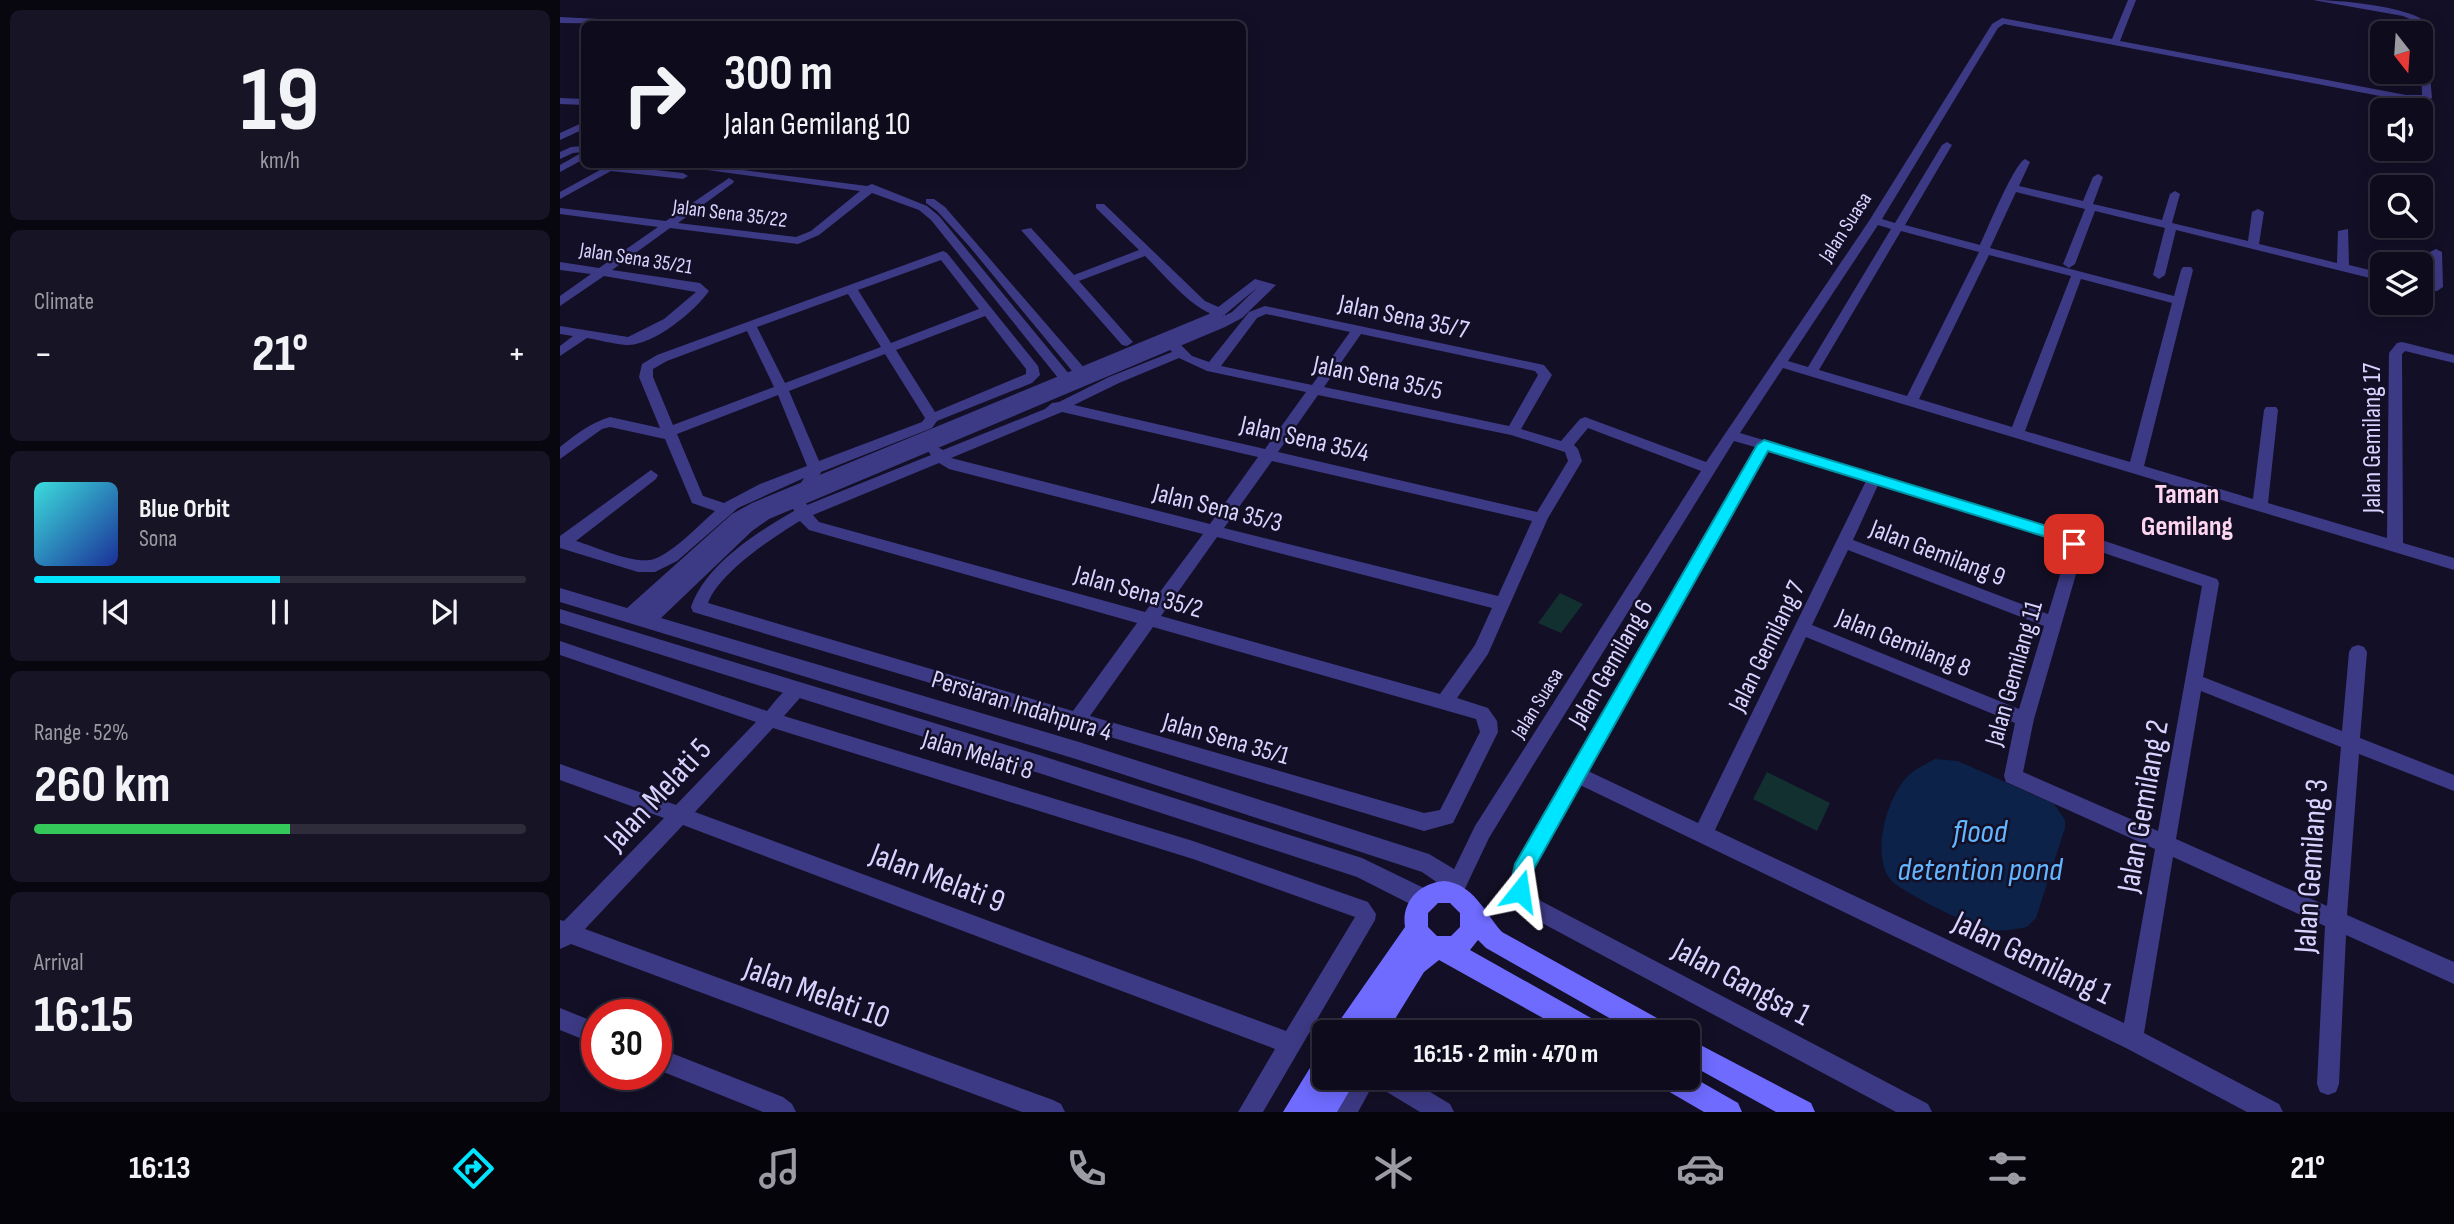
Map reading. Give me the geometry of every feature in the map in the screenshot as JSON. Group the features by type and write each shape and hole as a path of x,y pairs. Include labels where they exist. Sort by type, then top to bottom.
{"main road":[{"path":"1569,1020 1420,938 1416,930 1416,914 1424,900 1439,892 1452,892 1467,901 1474,917 1494,940 1636,1020"},
{"path":"1381,1020 1416,964 1440,948 1459,944 1469,934 1474,917"},
{"path":"1355,1020 1416,930"},
{"path":"1700,1057 1802,1112"},
{"path":"1296,1112 1312,1088"},
{"path":"1322,1112 1336,1090"},
{"path":"1691,1090 1729,1112"}],"street":[{"path":"2115,42 2132,0"},
{"name":"Jalan Suasa","path":"1452,892 1495,809 1731,435 1875,221 1988,35 2002,20 2422,100 2427,95 2423,24 2418,19 2317,0"},
{"path":"560,20 581,21"},
{"path":"560,101 581,102"},
{"path":"560,137 581,126"},
{"path":"1811,372 1947,145"},
{"path":"560,156 571,150 581,149"},
{"path":"560,169 581,157"},
{"path":"1912,401 2025,162"},
{"path":"560,195 609,168 729,181 868,190 895,186 935,204 973,244 1076,379"},
{"path":"699,168 868,190"},
{"path":"741,168 868,190 923,208 1076,379"},
{"path":"2017,433 2073,270 2098,177"},
{"path":"560,302 729,181"},
{"path":"2011,187 2370,274"},
{"name":"Jalan Sena 35/22","path":"560,211 791,241 804,240 868,190"},
{"path":"2160,275 2175,194"},
{"path":"1100,206 1201,304 1220,313"},
{"path":"2253,246 2259,212"},
{"path":"1875,221 2073,270 2178,301"},
{"path":"1027,230 1127,342"},
{"path":"2343,268 2344,231"},
{"path":"725,509 697,499 646,377 647,367 662,358 973,244"},
{"path":"1071,280 1147,251"},
{"path":"2433,287 2437,287 2436,252"},
{"path":"638,619 738,518 812,476 927,425 932,418 1033,375 1033,369 943,255"},
{"name":"Jalan Sena 35/21","path":"560,266 696,286 704,291 653,332 638,339 628,341 584,334"},
{"path":"2136,468 2187,270"},
{"path":"638,619 746,527 933,450 1057,406 1177,349 1237,315 1269,285 1255,283 1220,313 1076,379 933,450"},
{"path":"850,288 932,418"},
{"name":"Jalan Sena 35/7","path":"1212,368 1260,310 1539,368 1545,374 1513,431"},
{"path":"560,454 597,426 610,422 669,434 986,311"},
{"path":"750,326 781,390 812,476 799,506"},
{"path":"560,330 584,334"},
{"path":"1077,720 1358,330"},
{"path":"560,352 584,334"},
{"name":"Jalan Gemilang 17","path":"2395,546 2395,353 2402,346 2454,359"},
{"path":"562,543 638,566 655,566 671,557 725,509 765,488 812,476 1076,379 1177,349"},
{"name":"Jalan Sena 35/5","path":"1177,349 1194,363 1212,368 1513,431 1570,450"},
{"path":"1780,363 2454,564"},
{"name":"Jalan Sena 35/4","path":"1057,406 1541,518"},
{"path":"2260,506 2271,410"},
{"path":"1445,701 1482,649 1541,518 1575,461 1570,450 1585,422 1710,469"},
{"path":"1731,435 2065,537 2074,544"},
{"name":"Jalan Gemilang 6","path":"1534,908 1520,891 1522,870 1764,445"},
{"name":"Jalan Sena 35/3","path":"933,450 949,464 1503,604"},
{"path":"562,543 651,475"},
{"name":"Jalan Gemilang 7","path":"1703,835 1874,480"},
{"name":"Jalan Sena 35/1","path":"799,506 761,537 712,584 700,597 699,607 1424,822 1439,821 1450,813 1489,732"},
{"name":"Jalan Sena 35/2","path":"799,506 814,526 1482,713 1488,722 1489,732"},
{"name":"Jalan Gemilang 9","path":"1843,542 2054,623"},
{"name":"Jalan Gemilang 2","path":"2074,544 2096,544 2211,583 2132,1039"},
{"name":"Jalan Gemilang 11","path":"2074,544 2075,552 2025,719 2013,776 2165,843"},
{"name":"Persiaran Indahpura 4","path":"560,595 1079,751 1429,864 1446,876 1452,892"},
{"name":"Persiaran Indahpura 4","path":"560,616 1362,868 1424,900"},
{"name":"Jalan Gemilang 8","path":"1803,629 2025,719"},
{"name":"Jalan Melati 8","path":"560,648 768,719 916,762 1193,850 1361,909 1366,914 1363,926 1292,1044"},
{"name":"Jalan Gemilang 3","path":"2328,1084 2336,922 2358,652"},
{"path":"2194,681 2454,783"},
{"name":"Jalan Melati 5","path":"562,934 799,690"},
{"name":"Jalan Melati 9","path":"560,772 832,870 1292,1044"},
{"name":"Jalan Gemilang 1","path":"1576,774 2132,1039 2244,1105 2271,1112"},
{"path":"2165,843 2454,973"},
{"name":"Jalan Gangsa 1","path":"1534,908 1920,1112"},
{"name":"Jalan Melati 10","path":"562,934 1049,1111"},
{"path":"560,1019 581,1028"},
{"path":"1250,1112 1292,1044"},
{"path":"672,1064 775,1105 784,1112"},
{"path":"1345,1112 1358,1090"},
{"path":"1405,1090 1442,1112"}],"green space":[{"path":"1560,593 1583,604 1561,633 1538,623"},
{"path":"1767,772 1830,803 1817,831 1753,799"}],"water":[{"name":"flood detention pond","path":"1935,759 1958,761 2054,804 2065,820 2065,828 2036,918 2027,927 1984,929 1919,899 1890,879 1884,869 1884,826 1894,797 1908,776"}],"district":[{"name":"Taman Gemilang","path":"2187,509"}],"route":[{"path":"1520,891 1522,870 1689,581 1764,445 2065,537 2074,544"}]}
